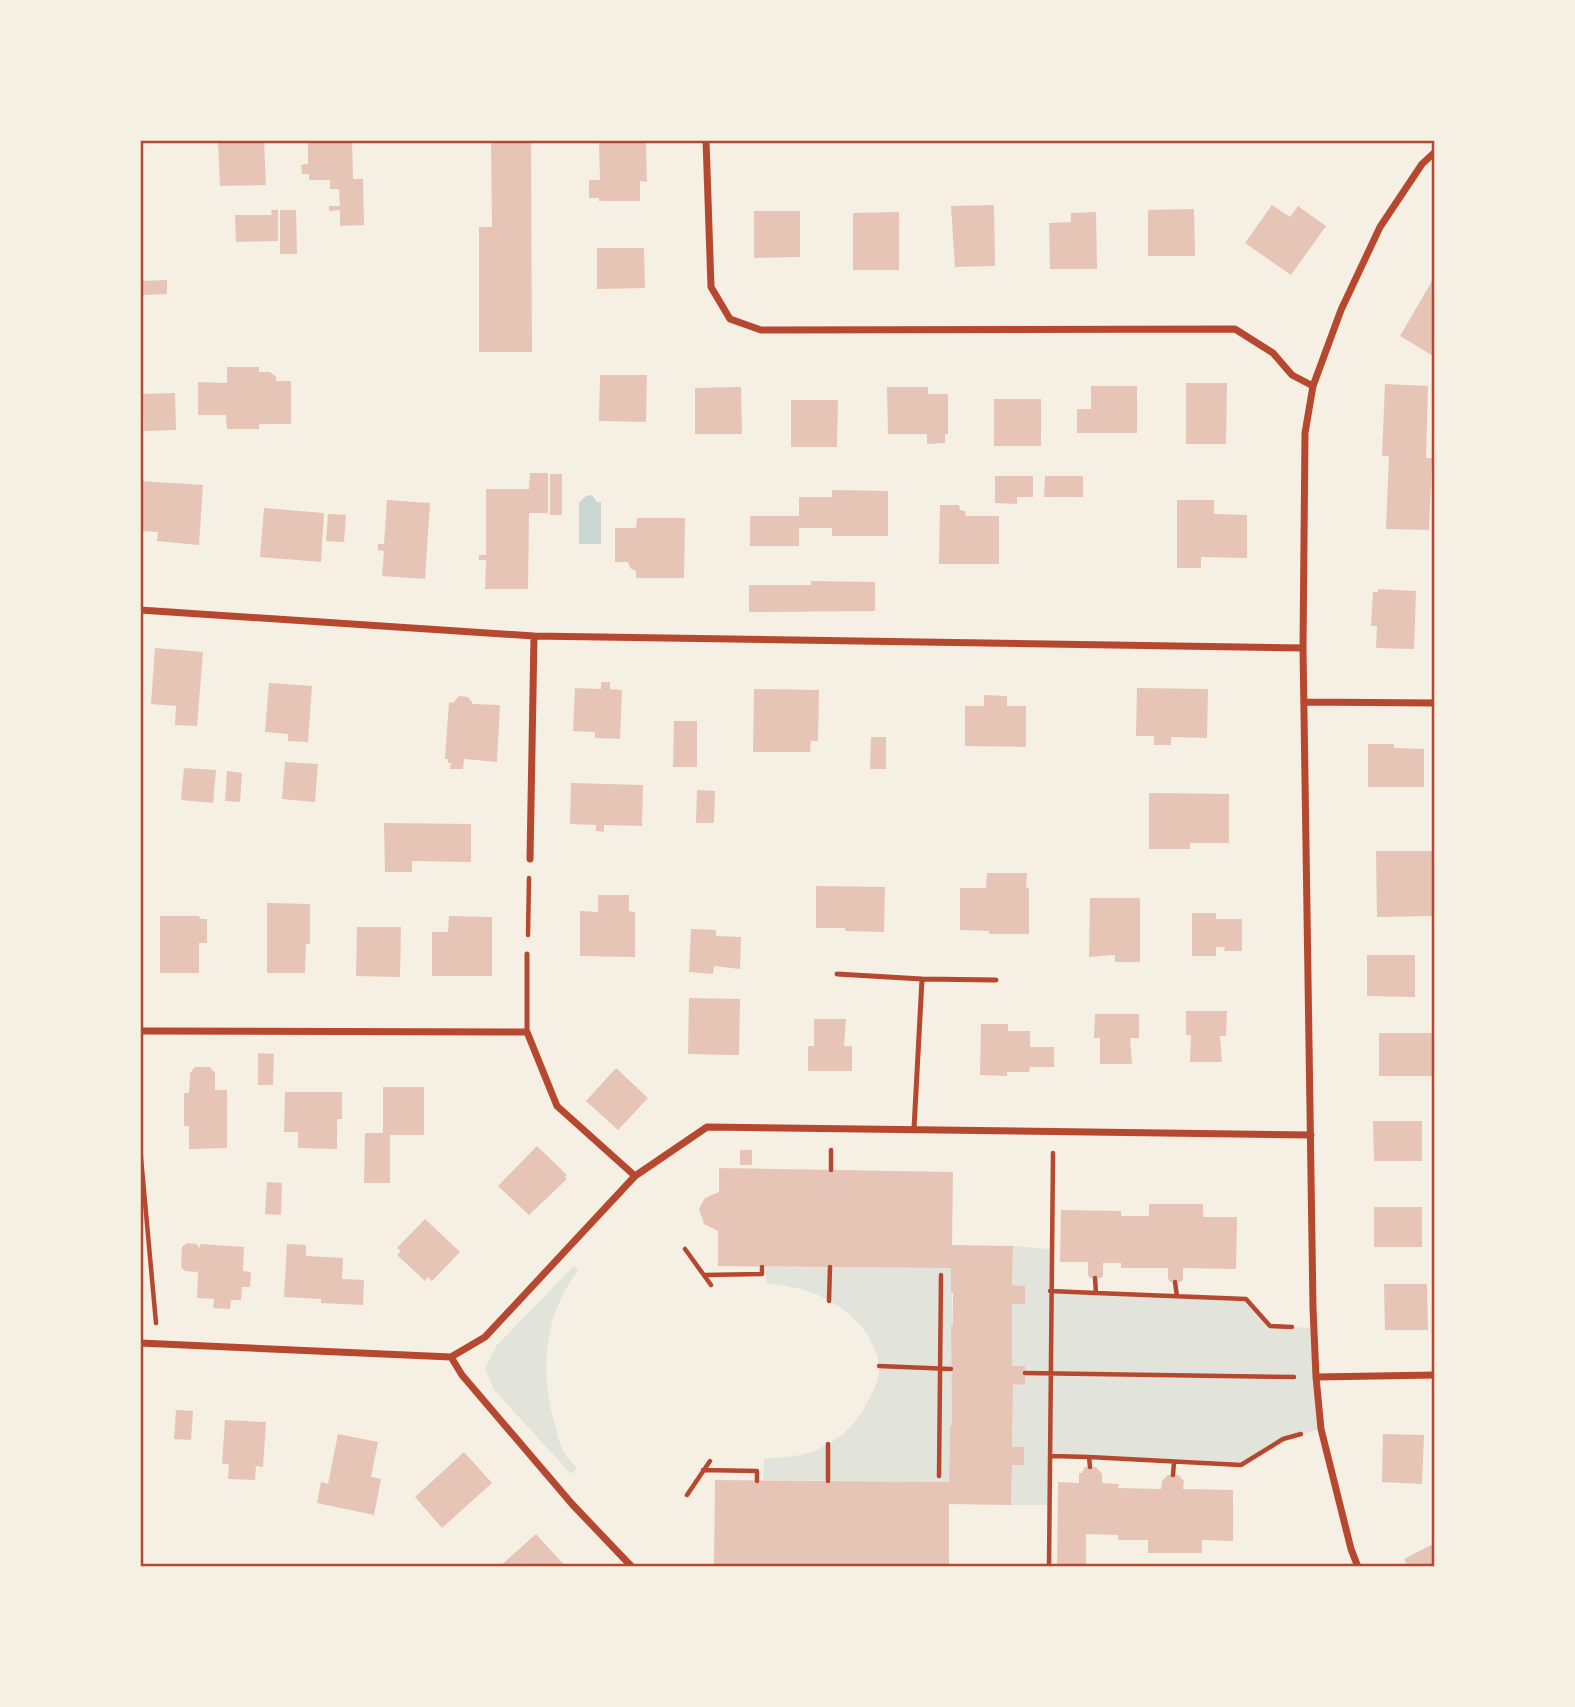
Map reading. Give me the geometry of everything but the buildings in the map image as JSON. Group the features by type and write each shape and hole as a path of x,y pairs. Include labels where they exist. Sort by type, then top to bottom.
{"street":[{"path":"706,140 711,287 730,319 761,330 1236,328 1273,353 1292,375 1313,386"},
{"path":"1358,1567 1321,1429 1316,1377 1303,648 1305,433 1313,386 1341,310 1380,227 1422,164 1435,152"},
{"path":"140,610 534,636 1303,648"},
{"path":"530,859 534,636"},
{"path":"1304,702 1435,704"},
{"path":"140,1031 527,1032 557,1106 635,1176"},
{"path":"140,1343 451,1357 485,1337 635,1176 707,1127 1311,1135"},
{"path":"451,1357 462,1374 572,1504 632,1567"},
{"path":"1316,1377 1435,1375"}],"lane":[{"path":"527,954 527,1032"},
{"path":"837,974 996,980"},
{"path":"914,1129 922,979"}],"path":[{"path":"527,954 530,859"},
{"path":"1049,1567 1053,1131"},
{"path":"140,1147 158,1345"},
{"path":"685,1249 711,1285"},
{"path":"704,1275 762,1274 762,1267"},
{"path":"829,1301 830,1267"},
{"path":"939,1476 941,1275"},
{"path":"1096,1278 1096,1293"},
{"path":"1175,1282 1177,1296"},
{"path":"1050,1291 1246,1299 1270,1326 1314,1328"},
{"path":"879,1366 951,1369"},
{"path":"1025,1373 1316,1377"},
{"path":"1051,1456 1241,1465 1283,1439 1321,1429"},
{"path":"828,1444 828,1481"},
{"path":"1090,1457 1090,1467"},
{"path":"687,1495 710,1461"},
{"path":"1173,1475 1174,1462"},
{"path":"704,1470 757,1471 757,1480"}],"shaded area":[{"path":"592,495 597,502 601,502 601,544 579,544 579,503 586,496"},
{"path":"1013,1246 1051,1249 1050,1291 1246,1299 1270,1326 1314,1328 1321,1429 1283,1439 1241,1465 1051,1456 1050,1505 1011,1505 1012,1465 1024,1465 1024,1447 1012,1447 1013,1384 1025,1384 1024,1366 1012,1366 1012,1304 1025,1303 1025,1286 1012,1285"},
{"path":"574,1266 579,1270 558,1305 546,1364 550,1405 558,1438 565,1453 577,1468 571,1474 494,1390 485,1368 497,1345"},
{"path":"766,1267 951,1268 953,1326 949,1482 763,1480 764,1459 810,1452 832,1442 845,1432 857,1420 866,1405 879,1375 876,1352 856,1320 836,1304 813,1293 766,1283"}]}
